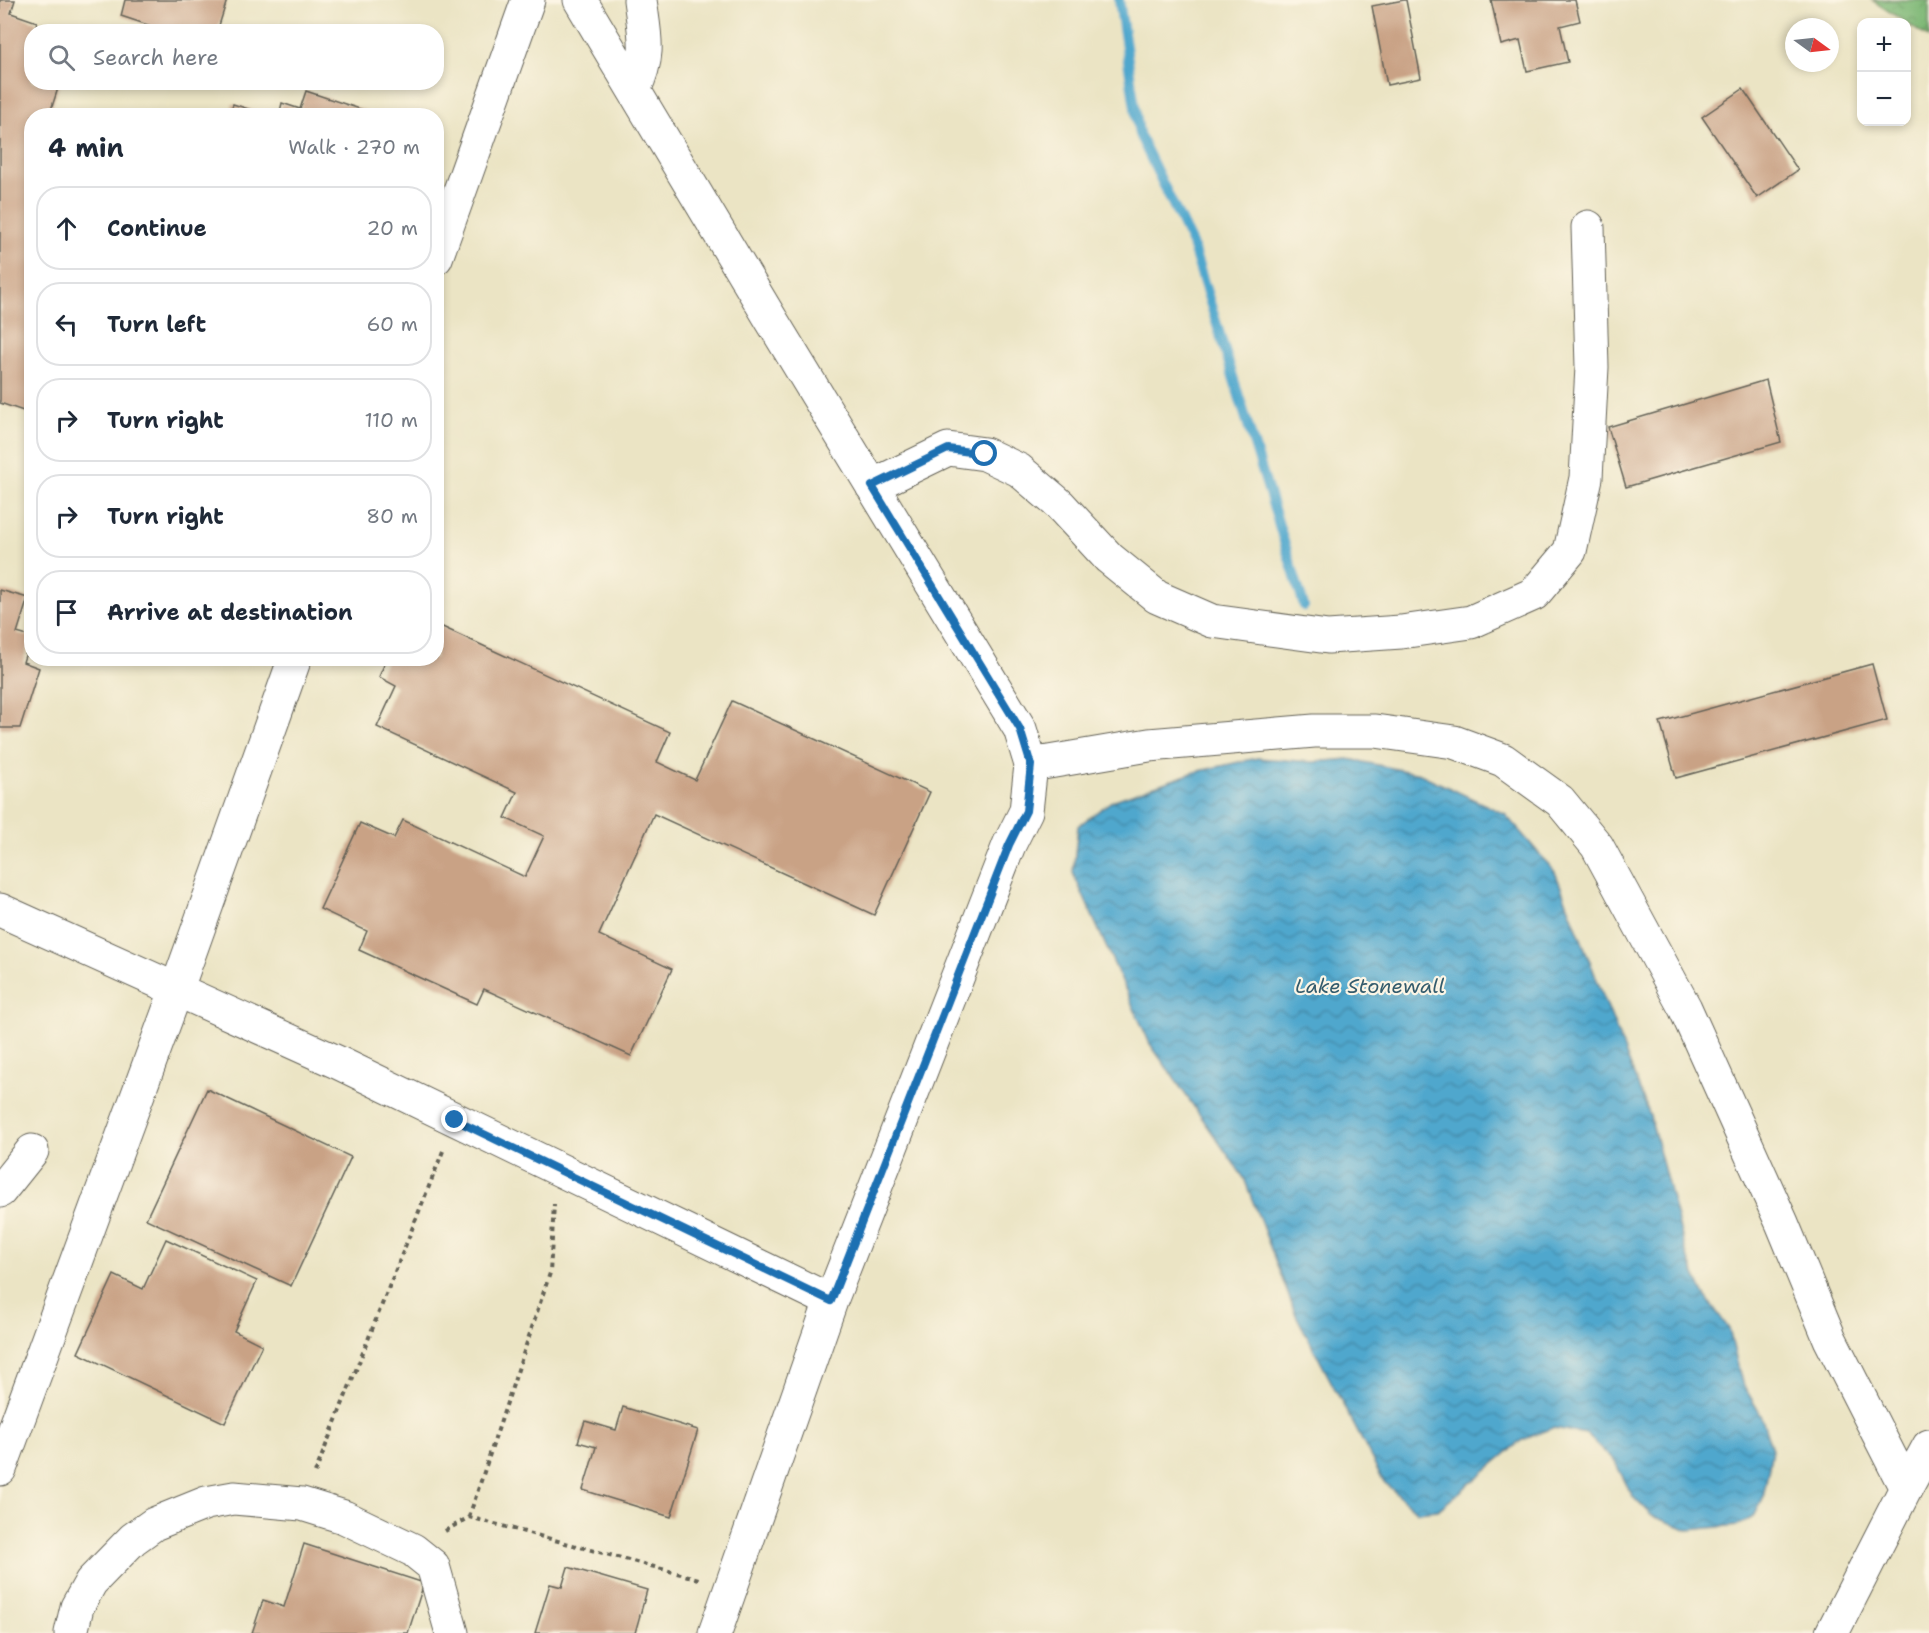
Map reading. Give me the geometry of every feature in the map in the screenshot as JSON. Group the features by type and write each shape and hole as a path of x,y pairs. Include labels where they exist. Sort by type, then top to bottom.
{"street":[{"path":"444,236 528,0"},
{"path":"580,0 1020,729 1031,765 1026,811 1009,845 831,1301 715,1633"},
{"path":"634,90 644,70 646,46 640,0"},
{"path":"872,486 948,449 985,454 1018,470 1059,504 1109,558 1157,597 1212,621 1328,637 1401,632 1471,622 1534,594 1570,551 1586,478 1592,367 1587,227"},
{"path":"0,1470 176,991 292,666"},
{"path":"1031,765 1149,745 1314,730 1376,731 1454,742 1503,760 1560,801 1597,846 1685,1008 1782,1222 1830,1339 1906,1488"},
{"path":"0,910 339,1063 831,1301"},
{"path":"0,1191 32,1151"},
{"path":"1832,1633 1929,1446"},
{"path":"71,1633 77,1607 91,1582 133,1539 154,1524 206,1503 234,1498 302,1504 344,1517 413,1550 433,1566 452,1633"}],"path":[{"path":"302,1504 455,1120"},
{"path":"413,1550 469,1517 550,1273 557,1169"},
{"path":"469,1517 731,1587"}],"green space":[{"path":"1872,0 1929,0 1929,38 1911,26 1911,18 1899,18"}],"water":[{"name":"Lake Stonewall","path":"1257,758 1313,762 1349,759 1420,774 1505,814 1555,872 1650,1116 1687,1256 1704,1294 1729,1329 1742,1383 1761,1415 1772,1450 1763,1498 1754,1517 1738,1525 1689,1530 1652,1516 1633,1497 1615,1462 1586,1434 1553,1428 1522,1440 1438,1510 1417,1512 1384,1482 1296,1315 1244,1178 1150,1044 1073,873 1078,826 1112,801 1195,772"}],"building":[{"path":"0,0 15,0 11,13 37,22 36,24 24,24 24,90 57,90 52,108 24,108 24,411 0,403"},
{"path":"125,0 227,0 220,24 145,24 121,16"},
{"path":"1406,0 1421,78 1387,85 1372,6"},
{"path":"1491,0 1575,0 1580,21 1560,26 1568,62 1527,71 1520,40 1501,45"},
{"path":"1743,89 1798,170 1757,198 1702,117"},
{"path":"306,91 357,108 300,108"},
{"path":"282,103 297,108 281,108"},
{"path":"233,104 245,108 232,108"},
{"path":"1766,380 1781,442 1626,487 1608,427"},
{"path":"0,590 24,597 24,611 17,633 24,635 23,662 24,666 39,668 20,728 0,728"},
{"path":"444,628 670,732 657,762 695,780 732,701 930,792 874,915 654,814 599,935 672,969 631,1056 484,989 477,1004 359,950 367,931 320,909 360,823 394,838 403,820 525,877 544,836 505,818 517,792 377,727 396,686 379,677 384,666 444,666"},
{"path":"1872,664 1887,720 1676,778 1660,722"},
{"path":"207,1089 351,1157 291,1286 146,1219"},
{"path":"166,1239 257,1281 234,1331 262,1345 225,1423 78,1353 114,1275 143,1289"},
{"path":"623,1407 698,1430 671,1517 583,1490 596,1447 578,1442 585,1421 616,1430"},
{"path":"304,1544 424,1583 408,1633 252,1633 263,1600 284,1607"},
{"path":"568,1567 647,1590 635,1633 535,1633 550,1584 562,1587"}],"waterway":[{"path":"1119,0 1139,134 1192,244 1304,606"}],"route":[{"path":"455,1120 831,1301 1009,845 1026,811 1031,765 1020,729 872,486 948,449 985,454"}]}
